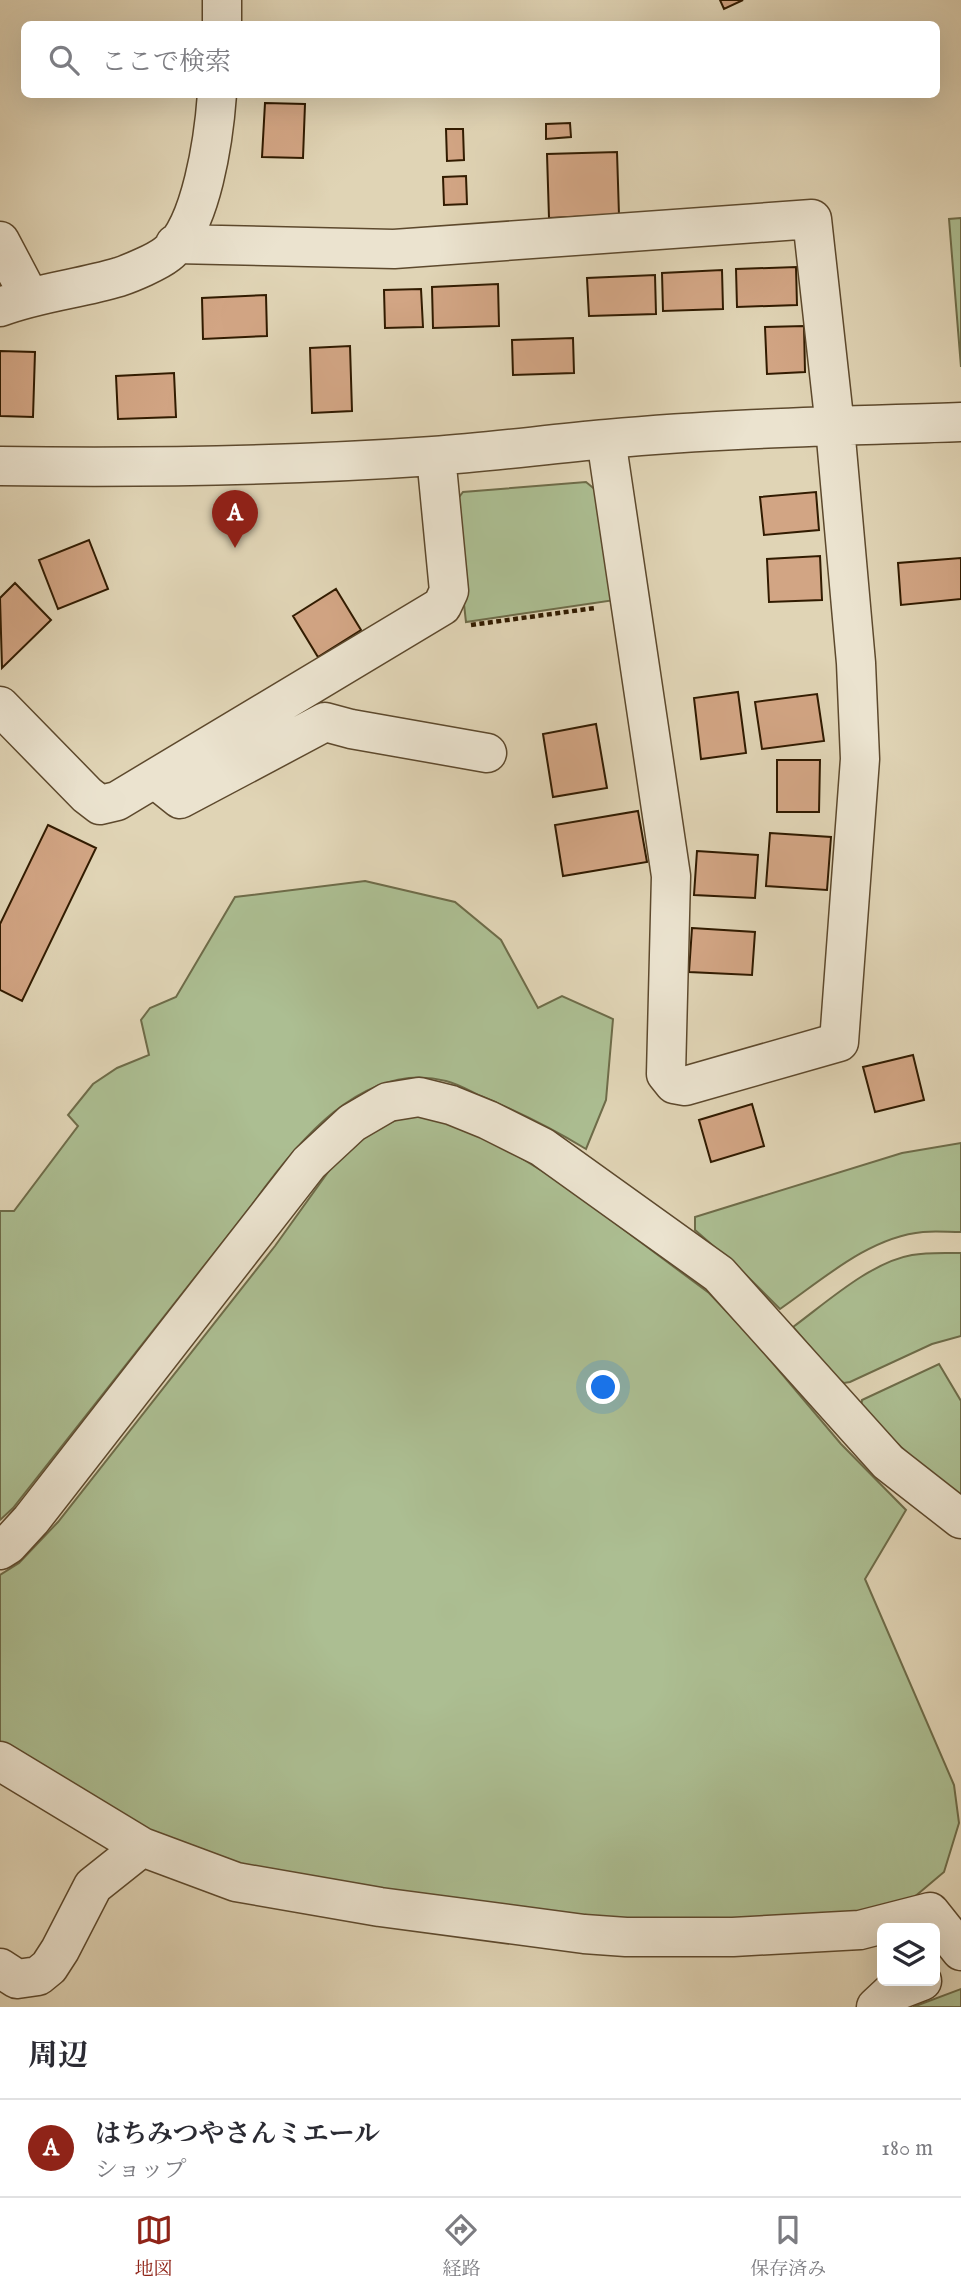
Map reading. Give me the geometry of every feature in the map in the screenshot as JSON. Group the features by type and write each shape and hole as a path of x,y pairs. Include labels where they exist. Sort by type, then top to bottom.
{"street":[{"path":"222,0 222,21"},
{"path":"0,241 14,301 120,277 168,254 182,236 191,217 208,169 218,98"},
{"path":"175,244 394,249 812,219 835,427 856,663 860,759 839,1042 685,1086 674,1084 666,1074 671,876 606,439"},
{"path":"0,466 194,466 436,456 606,439 796,427 961,422"},
{"path":"0,706 100,805 117,801 442,606 449,591 436,456"},
{"path":"155,779 180,799 325,722 487,753"},
{"path":"0,1550 31,1520 309,1163 352,1123 388,1102 419,1097 451,1105 542,1147 719,1274 888,1462 961,1519"},
{"path":"0,1761 142,1847 236,1882 380,1907 584,1934 626,1937 733,1937 860,1930 930,1912 961,1951"},
{"path":"0,1968 17,1979 38,1976 43,1972 60,1950 93,1886 142,1847"},
{"path":"940,1974 961,1966"},
{"path":"876,2007 891,1993 909,1986"}],"path":[{"path":"421,619 442,629 630,603"}],"green space":[{"path":"961,218 961,367 949,219"},
{"path":"586,482 597,491 615,600 466,622 453,505 463,492"},
{"path":"365,881 455,902 501,940 538,1008 562,996 613,1019 606,1100 586,1149 521,1114 446,1081 415,1078 386,1083 359,1095 333,1113 288,1158 13,1508 0,1520 0,1211 14,1211 78,1126 68,1115 93,1084 117,1068 149,1055 141,1020 150,1008 176,997 235,897"},
{"path":"406,1116 433,1117 500,1145 560,1182 709,1293 748,1334 841,1444 906,1510 865,1579 954,1785 959,1823 944,1872 900,1909 620,1927 261,1873 141,1831 0,1745 0,1575 19,1563 58,1522 275,1246 331,1168 374,1129"},
{"path":"961,1143 961,1232 923,1232 884,1242 829,1273 780,1309 695,1230 695,1217 902,1153"},
{"path":"961,1253 961,1336 932,1344 844,1383 793,1327 850,1284 881,1266 912,1255"},
{"path":"939,1364 961,1401 961,1499 943,1488 861,1408 862,1400"},
{"path":"961,1989 961,2007 913,2007"}],"building":[{"path":"720,0 743,0 724,9"},
{"path":"265,103 305,104 303,158 262,157"},
{"path":"570,123 571,137 546,139 546,124"},
{"path":"446,129 463,129 464,160 447,161"},
{"path":"617,152 619,215 549,218 547,154"},
{"path":"466,176 467,204 444,205 443,177"},
{"path":"796,267 797,305 737,307 736,269"},
{"path":"722,270 723,309 663,311 662,273"},
{"path":"655,275 656,314 589,316 587,278"},
{"path":"498,284 499,326 433,328 432,287"},
{"path":"421,289 423,327 385,328 384,290"},
{"path":"266,295 267,336 203,339 202,298"},
{"path":"804,326 805,372 767,374 765,327"},
{"path":"573,338 574,373 513,375 512,340"},
{"path":"350,346 352,411 312,413 310,348"},
{"path":"0,351 35,352 33,417 0,416"},
{"path":"174,373 176,417 118,419 116,376"},
{"path":"816,492 819,530 764,535 760,497"},
{"path":"89,540 108,589 58,609 39,560"},
{"path":"820,556 822,600 769,602 767,559"},
{"path":"961,558 961,599 901,605 898,563"},
{"path":"15,583 51,620 2,668 0,598"},
{"path":"336,589 361,630 318,657 293,616"},
{"path":"738,692 746,753 701,759 694,698"},
{"path":"817,694 824,741 762,749 755,702"},
{"path":"596,724 607,788 553,797 543,734"},
{"path":"777,760 820,760 819,812 777,812"},
{"path":"638,811 647,862 563,876 555,825"},
{"path":"48,825 96,848 22,1001 0,990 0,924"},
{"path":"770,833 831,837 827,890 766,886"},
{"path":"697,851 758,855 755,898 694,895"},
{"path":"692,928 755,932 752,975 689,972"},
{"path":"913,1055 924,1100 875,1112 863,1067"},
{"path":"752,1104 764,1146 711,1162 699,1120"}],"place":[{"name":"はちみつやさんミエール","path":"235,548"}]}
